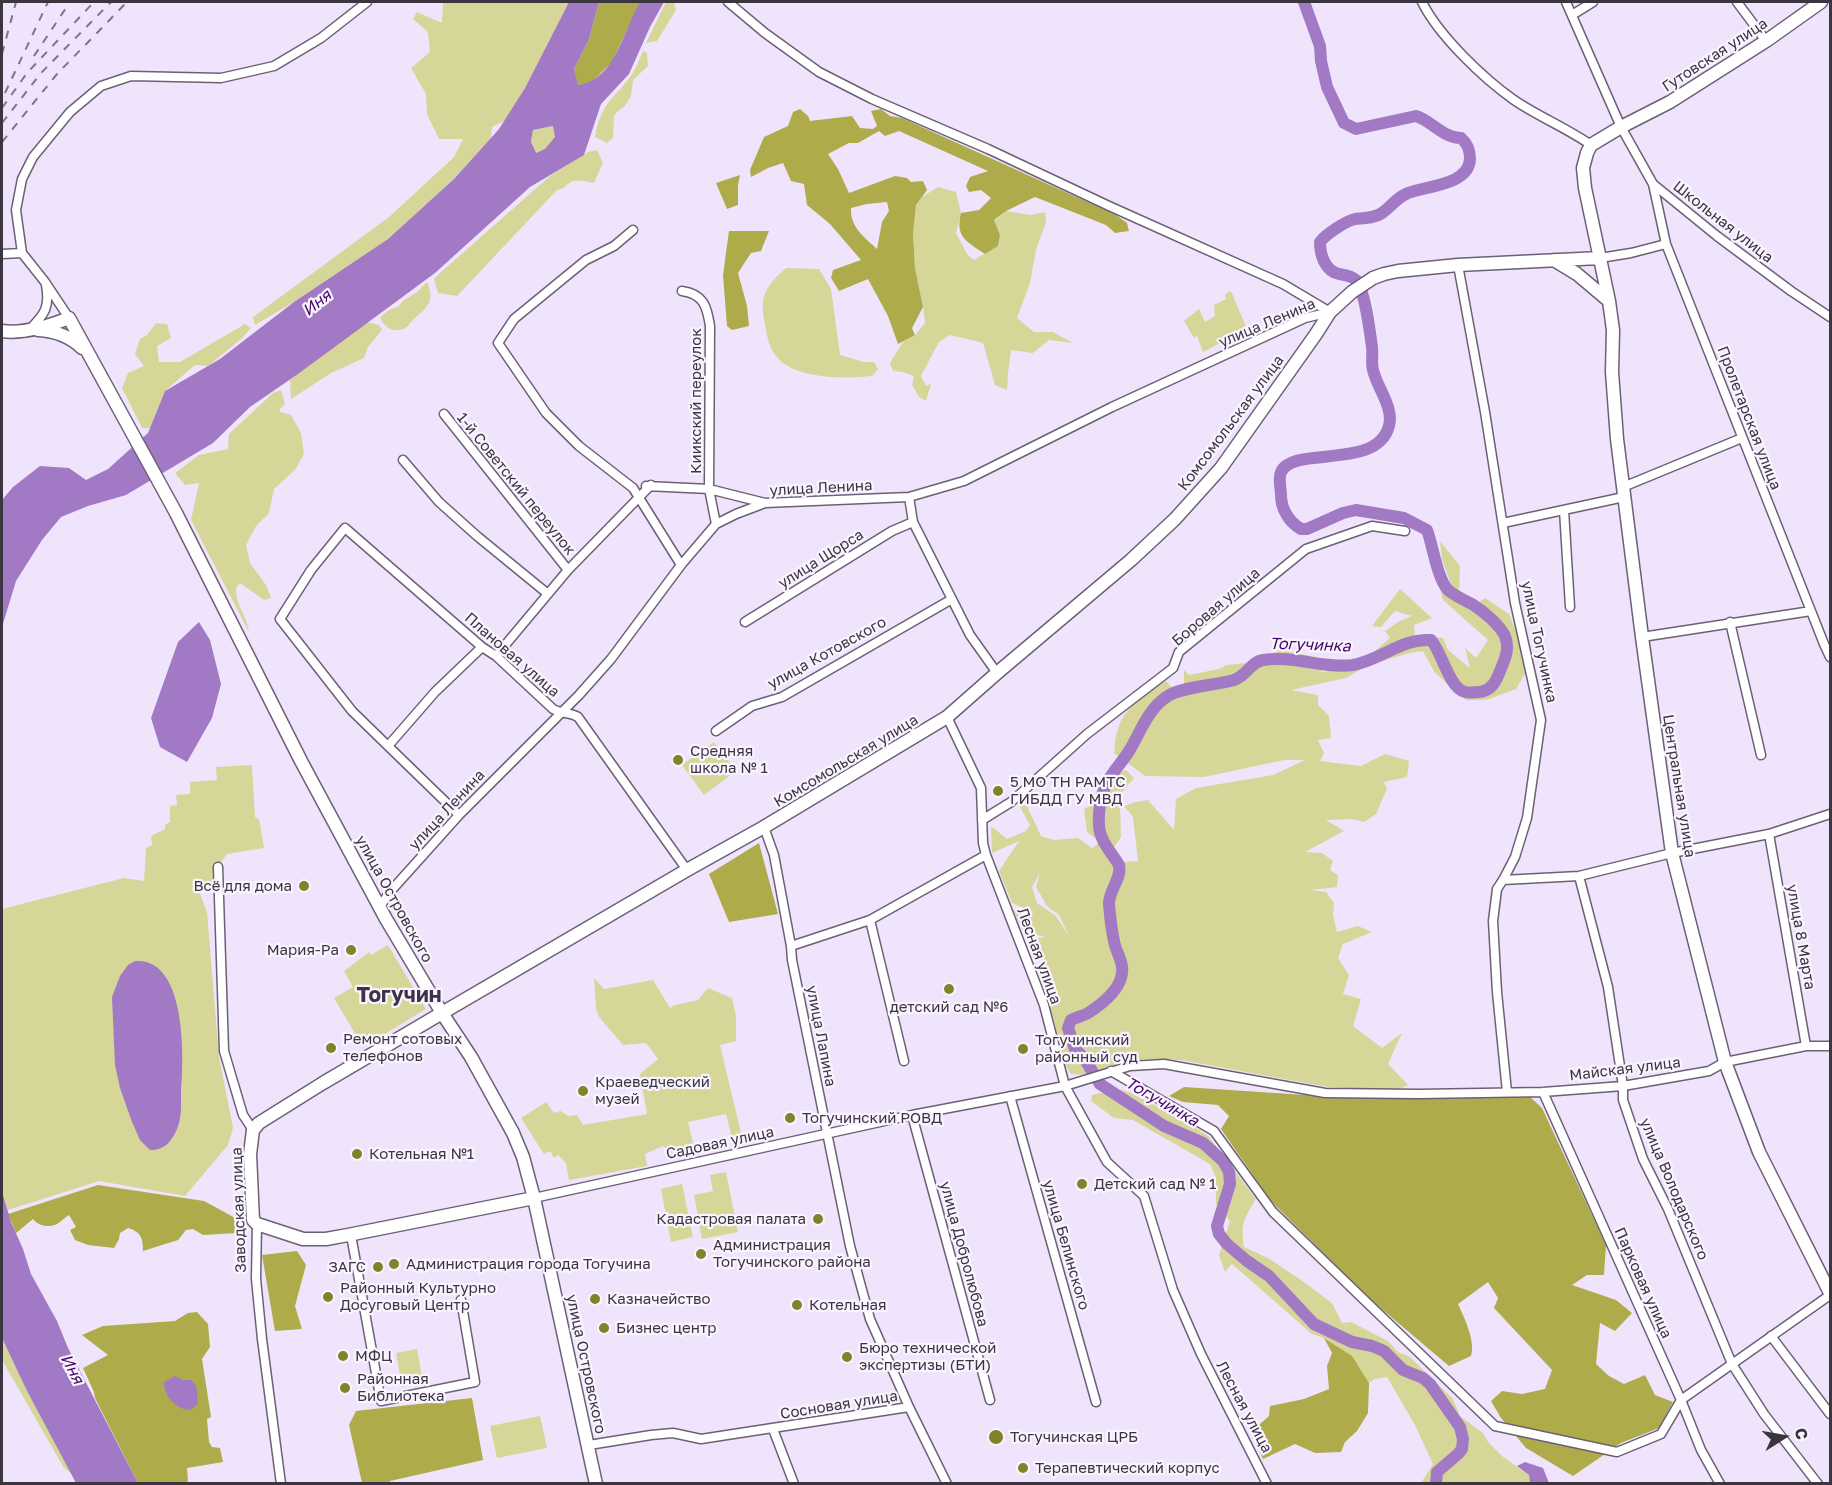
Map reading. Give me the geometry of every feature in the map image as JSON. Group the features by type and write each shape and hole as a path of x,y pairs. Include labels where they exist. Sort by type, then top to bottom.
{"main road":[{"name":"Гутовская улица","path":"1592,145 1670,102 1766,41 1821,2"},
{"name":"Центральная улица","path":"1592,145 1583,168 1585,188 1613,330 1612,372 1617,439 1672,853 1725,1062 1759,1152 1830,1294"},
{"name":"Комсомольская улица","path":"253,1130 259,1123 323,1083 764,827 947,717 1131,560 1196,498 1221,468 1330,312 1352,292 1373,278 1398,271 1600,258"},
{"path":"1577,274 1592,270 1600,258"},
{"path":"1554,260 1577,274 1609,301"},
{"path":"29,330 69,318"},
{"name":"улица Островского","path":"69,318 176,513 302,761 380,907 442,1013 471,1057 513,1133 523,1156 534,1198 596,1484"},
{"path":"2,331 50,330 75,341 89,356"},
{"name":"Заводская улица","path":"253,1130 249,1154 250,1182 253,1220 257,1224"},
{"path":"257,1224 303,1239 326,1239 534,1198"}],"street":[{"path":"69,318 22,253 16,210 22,179 33,157 70,112 101,86 131,76 221,78 274,66 321,38 367,2"},
{"path":"728,2 765,33 819,72 872,99 1283,284 1330,312"},
{"path":"1422,2 1439,28 1480,72 1514,100 1592,145"},
{"path":"1566,2 1621,127"},
{"path":"1572,15 1593,2"},
{"path":"1737,2 1766,41"},
{"name":"Школьная улица","path":"1621,127 1653,184 1717,236 1830,317"},
{"name":"Пролетарская улица","path":"1653,184 1666,244 1811,611 1827,643 1830,657"},
{"path":"633,230 614,246 586,260 528,307 514,319 498,343 546,413 579,446 640,496 681,565"},
{"path":"1600,258 1666,244"},
{"path":"2,254 22,253"},
{"name":"улица Тогучинка","path":"1458,266 1485,412 1515,603 1541,720 1527,818 1515,857 1497,889 1493,921 1497,992 1507,1092"},
{"path":"29,330 42,314 48,300 45,282"},
{"name":"Киикский переулок","path":"682,291 692,293 702,300 707,309 710,327 709,489 716,524"},
{"name":"улица Ленина","path":"380,907 389,893 459,815 561,713 611,659 681,565 716,524 765,503 909,497 964,481 1153,388 1305,318 1330,312"},
{"name":"1-й Советский переулок","path":"444,414 568,570"},
{"path":"1503,523 1564,510 1624,492 1742,438"},
{"path":"403,460 439,502 548,594"},
{"path":"633,488 651,485 709,489 765,503"},
{"path":"496,656 568,570 651,485"},
{"path":"909,497 913,522 970,635 997,673"},
{"path":"1564,510 1570,607"},
{"name":"улица Щорса","path":"746,622 891,531 913,522"},
{"name":"Боровая улица","path":"982,820 1011,802 1087,734 1173,668 1179,652 1305,549 1372,526 1405,531"},
{"name":"Плановая улица","path":"388,746 352,711 280,619 311,570 345,528 482,647 496,656 553,709 561,713 572,713 584,725 687,870"},
{"name":"улица Котовского","path":"716,731 752,706 782,697 952,599"},
{"path":"1642,637 1811,611"},
{"path":"1731,622 1761,755"},
{"path":"459,815 388,746 435,692 482,647"},
{"name":"Лесная улица","path":"947,717 981,788 983,843 986,855 1044,1005 1065,1086 1107,1162 1144,1196 1173,1290 1201,1354 1267,1484"},
{"path":"1503,880 1578,876 1672,853 1769,834 1830,814"},
{"name":"улица Лапина","path":"764,827 774,855 792,960 850,1246 870,1318 946,1484"},
{"name":"улица 8 Марта","path":"1769,834 1806,1046"},
{"path":"791,946 870,920 986,855"},
{"name":"Заводская улица","path":"218,867 224,1051 243,1115 253,1130"},
{"name":"улица Володарского","path":"1578,876 1608,987 1623,1086 1623,1100 1643,1159 1668,1209 1732,1364 1764,1414 1818,1484"},
{"path":"870,920 904,1061"},
{"name":"Майская улица","path":"1111,1071 1130,1066 1164,1064 1325,1093 1543,1092 1623,1086 1709,1071 1725,1062 1806,1046 1830,1046"},
{"path":"1111,1071 1214,1131 1273,1212 1495,1426 1617,1452 1661,1434 1681,1400 1830,1294"},
{"name":"Садовая улица","path":"534,1198 912,1116 1065,1086 1111,1071"},
{"name":"Парковая улица","path":"1543,1092 1681,1400 1701,1450 1720,1484"},
{"name":"улица Белинского","path":"1010,1096 1096,1402"},
{"name":"улица Добролюбова","path":"912,1116 990,1400"},
{"name":"Заводская улица","path":"257,1224 256,1280 281,1484"},
{"path":"351,1234 381,1401 475,1382 461,1300"},
{"path":"1771,1336 1830,1414"},
{"name":"Сосновая улица","path":"589,1445 673,1433 701,1439 909,1407"},
{"name":"Сосновая улица","path":"773,1429 794,1484"}],"green space":[{"path":"443,2 569,2 525,88 504,121 492,127 491,138 454,179 388,239 294,302 255,325 253,317 389,217 454,157 463,139 439,139 427,114 426,94 411,68 430,52 428,32 413,19 417,12 442,23"},
{"path":"666,2 674,2 676,10 657,41 646,43"},
{"path":"643,51 647,53 648,66 633,80 631,96 614,116 613,138 607,143 595,137 601,115 633,73"},
{"path":"554,126 555,138 545,149 536,153 531,142 533,130"},
{"path":"597,150 603,163 594,183 574,181 557,190 457,296 438,293 434,279 440,273 550,176 588,152"},
{"path":"938,187 956,192 961,213 956,233 967,254 974,260 998,246 1000,235 994,221 1006,211 1031,215 1045,212 1046,222 1036,250 1030,283 1017,318 1034,332 1053,332 1073,343 1049,340 1033,353 1011,350 1007,390 995,385 983,343 950,335 939,342 921,376 926,386 931,384 926,401 919,397 912,385 914,376 893,371 890,363 903,342 915,335 925,323 915,268 913,233 916,205 922,197"},
{"path":"786,268 819,269 831,289 840,355 864,362 874,362 878,369 872,376 813,375 791,368 775,354 767,335 763,299 773,281"},
{"path":"427,282 431,294 429,303 423,311 404,328 392,330 386,326 380,317 399,306"},
{"path":"1231,291 1247,329 1203,352 1197,336 1194,338 1184,321 1199,309 1205,322 1215,316 1214,305 1226,299 1225,294"},
{"path":"367,322 379,325 382,330 368,347 364,358 331,373 291,399 290,380"},
{"path":"156,323 167,324 171,338 157,346 159,362 180,362 245,324 251,328 208,366 195,365 165,391 150,428 142,428 122,388 128,373 144,366 135,354 140,339 147,335"},
{"path":"281,390 285,404 280,412 291,415 301,433 304,454 295,470 274,489 269,513 256,526 246,545 250,563 266,585 271,598 264,600 240,583 236,588 249,632 191,520 199,483 185,485 175,473 199,455 228,449 229,434 273,393"},
{"path":"1440,541 1460,566 1459,598 1478,603 1485,598 1509,614 1519,639 1525,674 1516,689 1486,700 1466,700 1435,673 1423,651 1367,666 1346,678 1291,690 1318,695 1318,705 1329,716 1331,738 1318,740 1324,753 1320,761 1361,766 1385,754 1409,761 1407,777 1384,782 1387,789 1376,814 1364,822 1351,819 1326,820 1344,831 1305,852 1322,853 1333,861 1330,870 1338,875 1337,887 1311,890 1326,892 1334,903 1333,915 1337,932 1358,926 1372,932 1343,944 1338,958 1349,975 1343,994 1361,999 1353,1026 1382,1048 1402,1033 1388,1064 1408,1085 1396,1090 1328,1087 1181,1060 1144,1059 1087,1075 1071,1074 1064,1063 1037,965 1044,966 1036,938 1045,937 1023,931 1013,909 1024,919 1033,912 1012,903 999,871 1019,841 992,853 991,826 1007,839 1026,831 1030,825 1020,807 1026,804 1041,836 1054,840 1078,838 1092,848 1100,842 1087,832 1084,809 1092,805 1101,779 1126,770 1134,778 1123,791 1112,799 1120,805 1121,837 1113,849 1123,862 1138,861 1133,817 1124,806 1148,800 1174,830 1176,799 1196,788 1273,775 1305,760 1284,760 1204,777 1145,776 1114,753 1117,732 1125,714 1131,707 1152,689 1166,681 1174,690 1184,685 1184,670 1189,675 1219,669 1227,665 1247,663 1281,650 1321,658 1321,672 1355,668 1390,638 1385,631 1412,616 1395,611 1381,627 1372,626 1400,589 1432,618 1414,625 1415,635 1443,638 1448,650 1470,668 1465,648 1476,658 1488,640 1443,600 1437,579 1451,595 1452,587 1442,559","holes":["1040,873 1036,887 1047,906 1059,915 1069,936 1056,916 1037,903 1032,887"]},
{"path":"714,742 736,771 704,795 682,765"},
{"path":"252,765 255,817 259,819 264,848 227,854 214,872 213,886 197,886 207,912 219,1057 233,1128 228,1145 185,1196 99,1181 8,1210 2,1190 2,909 124,878 144,881 146,848 152,845 151,836 165,829 165,825 170,822 170,806 177,805 176,795 190,794 190,782 217,780 216,767"},
{"path":"388,945 426,1009 363,1047 334,998 353,987 344,971 369,952 371,955"},
{"path":"594,978 604,989 653,980 670,1008 698,1000 708,988 732,998 736,1016 736,1041 720,1045 742,1137 732,1139 726,1114 688,1122 696,1156 673,1154 663,1146 645,1154 647,1166 569,1180 566,1163 558,1155 554,1158 550,1151 544,1154 521,1118 546,1102 554,1113 561,1111 568,1116 577,1115 583,1125 647,1114 640,1074 658,1059 646,1043 623,1045 599,1017 596,1008"},
{"path":"1118,1089 1131,1093 1180,1118 1208,1136 1256,1199 1244,1222 1242,1232 1244,1247 1268,1258 1332,1303 1342,1323 1351,1322 1388,1341 1398,1352 1410,1357 1453,1399 1460,1416 1483,1433 1488,1442 1502,1456 1529,1475 1530,1483 1421,1483 1433,1464 1415,1425 1387,1377 1375,1379 1369,1383 1351,1356 1324,1338 1312,1334 1232,1264 1225,1272 1219,1255 1230,1221 1216,1204 1216,1178 1210,1164 1133,1120 1114,1118 1091,1101 1092,1095"},
{"path":"726,1172 738,1232 702,1239 694,1195 713,1191 710,1175"},
{"path":"682,1184 693,1237 671,1242 661,1189"},
{"path":"2,1338 26,1389 72,1474 64,1468 2,1360"},
{"path":"417,1349 423,1383 402,1387 396,1353"},
{"path":"540,1416 547,1448 497,1458 490,1426"}],"shaded area":[{"path":"599,2 640,2 612,62 590,84 577,85 574,69 589,39"},
{"path":"800,109 810,121 852,116 860,128 873,129 877,126 871,111 881,109 890,116 902,118 1116,215 1127,223 1129,231 1115,233 1106,225 1035,197 1006,211 994,220 1000,235 998,246 985,254 964,238 960,221 961,213 979,210 991,198 981,190 969,192 966,186 970,177 988,171 899,131 885,136 879,131 858,143 849,143 828,154 849,193 895,176 907,178 911,182 923,181 927,190 916,205 913,233 915,268 923,307 912,328 915,335 898,344 888,316 868,279 839,291 831,278 833,270 861,260 830,224 807,205 804,184 791,181 783,163 751,177 750,170 764,137 788,126 793,112","holes":["887,202 889,211 882,222 877,249 855,226 851,208"]},
{"path":"740,175 738,205 727,209 716,183"},
{"path":"729,231 769,231 761,251 751,253 738,273 747,306 749,326 732,330 727,326 723,275"},
{"path":"759,843 778,914 729,922 709,874"},
{"path":"1184,1087 1351,1098 1529,1096 1542,1108 1606,1245 1604,1275 1587,1275 1572,1285 1616,1300 1632,1313 1615,1331 1600,1323 1596,1364 1609,1376 1624,1384 1645,1375 1655,1395 1673,1402 1659,1428 1621,1443 1573,1476 1526,1448 1501,1418 1491,1401 1502,1391 1522,1394 1545,1389 1552,1370 1494,1308 1498,1298 1488,1282 1458,1304 1469,1330 1472,1350 1471,1356 1449,1366 1364,1294 1271,1201 1221,1129 1229,1116 1218,1105 1183,1102 1169,1096"},
{"path":"98,1185 204,1201 239,1220 236,1233 203,1235 193,1229 186,1230 178,1240 143,1251 140,1236 136,1231 128,1228 120,1233 114,1248 88,1245 75,1240 70,1230 76,1227 69,1215 51,1226 41,1225 33,1219 16,1233 8,1214"},
{"path":"297,1251 306,1265 295,1306 302,1329 275,1331 262,1255"},
{"path":"197,1312 208,1324 210,1347 202,1359 211,1417 207,1419 209,1442 212,1447 220,1448 223,1462 187,1468 188,1481 184,1483 138,1483 95,1398 83,1368 108,1355 82,1335 103,1326 175,1321 188,1313"},
{"path":"1324,1338 1352,1356 1369,1383 1368,1413 1357,1431 1345,1442 1341,1452 1315,1453 1295,1444 1263,1459 1251,1432 1269,1416 1270,1406 1304,1399 1329,1389 1327,1366 1332,1353"},
{"path":"472,1398 483,1460 390,1481 390,1483 362,1483 349,1425 356,1411"}],"water":[{"name":"Иня","path":"569,2 599,2 589,39 574,69 578,85 591,81 610,64 640,2 664,2 629,74 601,104 584,155 530,187 435,273 250,407 213,443 126,495 61,517 42,540 16,581 2,627 2,500 13,487 40,466 69,468 86,480 108,469 148,433 165,391 220,359 294,302 388,239 454,179 499,129 525,88","holes":["553,126 555,137 545,149 536,153 531,142 533,130"]},
{"path":"199,622 210,640 221,684 212,718 187,762 160,747 151,718 178,642"},
{"path":"135,961 152,964 165,975 179,1013 182,1057 180,1120 170,1141 164,1147 155,1150 150,1150 140,1140 120,1088 115,1065 112,997 120,976 128,965"},
{"name":"Иня","path":"2,1191 31,1274 138,1483 76,1483 26,1389 2,1338"},
{"path":"175,1376 183,1380 191,1380 196,1385 198,1403 191,1410 176,1405 166,1393 164,1382"},
{"path":"1525,1462 1543,1468 1549,1483 1530,1483 1529,1475 1517,1466"}],"waterway":[{"name":"Тогучинка","path":"1304,2 1320,46 1327,87 1344,123 1356,129 1416,116 1449,135 1461,138 1468,147 1470,159 1468,168 1455,179 1404,195 1379,215 1347,222 1320,242 1322,257 1330,270 1356,280 1359,285 1372,347 1372,367 1387,405 1389,426 1381,440 1369,448 1289,464 1280,475 1282,505 1289,519 1301,529 1307,529 1343,513 1356,510 1404,518 1427,530 1444,585 1448,590 1481,610 1499,627 1505,636 1506,654 1495,682 1487,690 1479,692 1465,692 1459,689 1454,684 1431,640 1420,640 1353,665 1342,666 1286,659 1263,660 1255,663 1234,680 1181,690 1161,701 1150,713 1129,751 1108,781 1100,808 1101,836 1119,865 1119,875 1109,904 1111,927 1121,962 1121,978 1113,992 1101,1004 1088,1013 1071,1020 1068,1028 1075,1049 1084,1058 1100,1084 1164,1126 1203,1143 1223,1161 1229,1172 1230,1184 1217,1226 1219,1234 1227,1244 1269,1276 1314,1324 1352,1342 1384,1351 1403,1370 1423,1378 1430,1384 1460,1427 1463,1439 1462,1449 1437,1472 1436,1484"}],"railway":[{"path":"2,54 16,2"},
{"path":"5,93 48,2"},
{"path":"34,56 70,2"},
{"path":"2,108 27,73 94,2"},
{"path":"2,123 41,73 111,2"},
{"path":"2,142 57,74 127,2"}],"place":[{"name":"Средняя школа № 1","path":"678,760"},
{"name":"5 МО ТН РАМТС ГИБДД ГУ МВД","path":"998,791"},
{"name":"Всё для дома","path":"304,886"},
{"name":"Мария-Ра","path":"351,950"},
{"name":"детский сад №6","path":"949,989"},
{"name":"Ремонт сотовых телефонов","path":"331,1048"},
{"name":"Тогучинский районный суд","path":"1023,1049"},
{"name":"Краеведческий музей","path":"583,1091"},
{"name":"Тогучинский РОВД","path":"790,1118"},
{"name":"Котельная №1","path":"357,1154"},
{"name":"Детский сад № 1","path":"1082,1184"},
{"name":"Кадастровая палата","path":"818,1219"},
{"name":"Администрация Тогучинского района","path":"701,1254"},
{"name":"Администрация города Тогучина","path":"394,1264"},
{"name":"ЗАГС","path":"378,1267"},
{"name":"Районный Культурно Досуговый Центр","path":"328,1297"},
{"name":"Казначейство","path":"595,1299"},
{"name":"Котельная","path":"797,1305"},
{"name":"Бизнес центр","path":"604,1328"},
{"name":"МФЦ","path":"343,1356"},
{"name":"Бюро технической экспертизы (БТИ)","path":"847,1357"},
{"name":"Районная Библиотека","path":"345,1388"},
{"name":"Тогучинская ЦРБ","path":"996,1437"},
{"name":"Терапевтический корпус","path":"1023,1468"}],"district":[{"name":"Тогучин","path":"399,995"}]}
